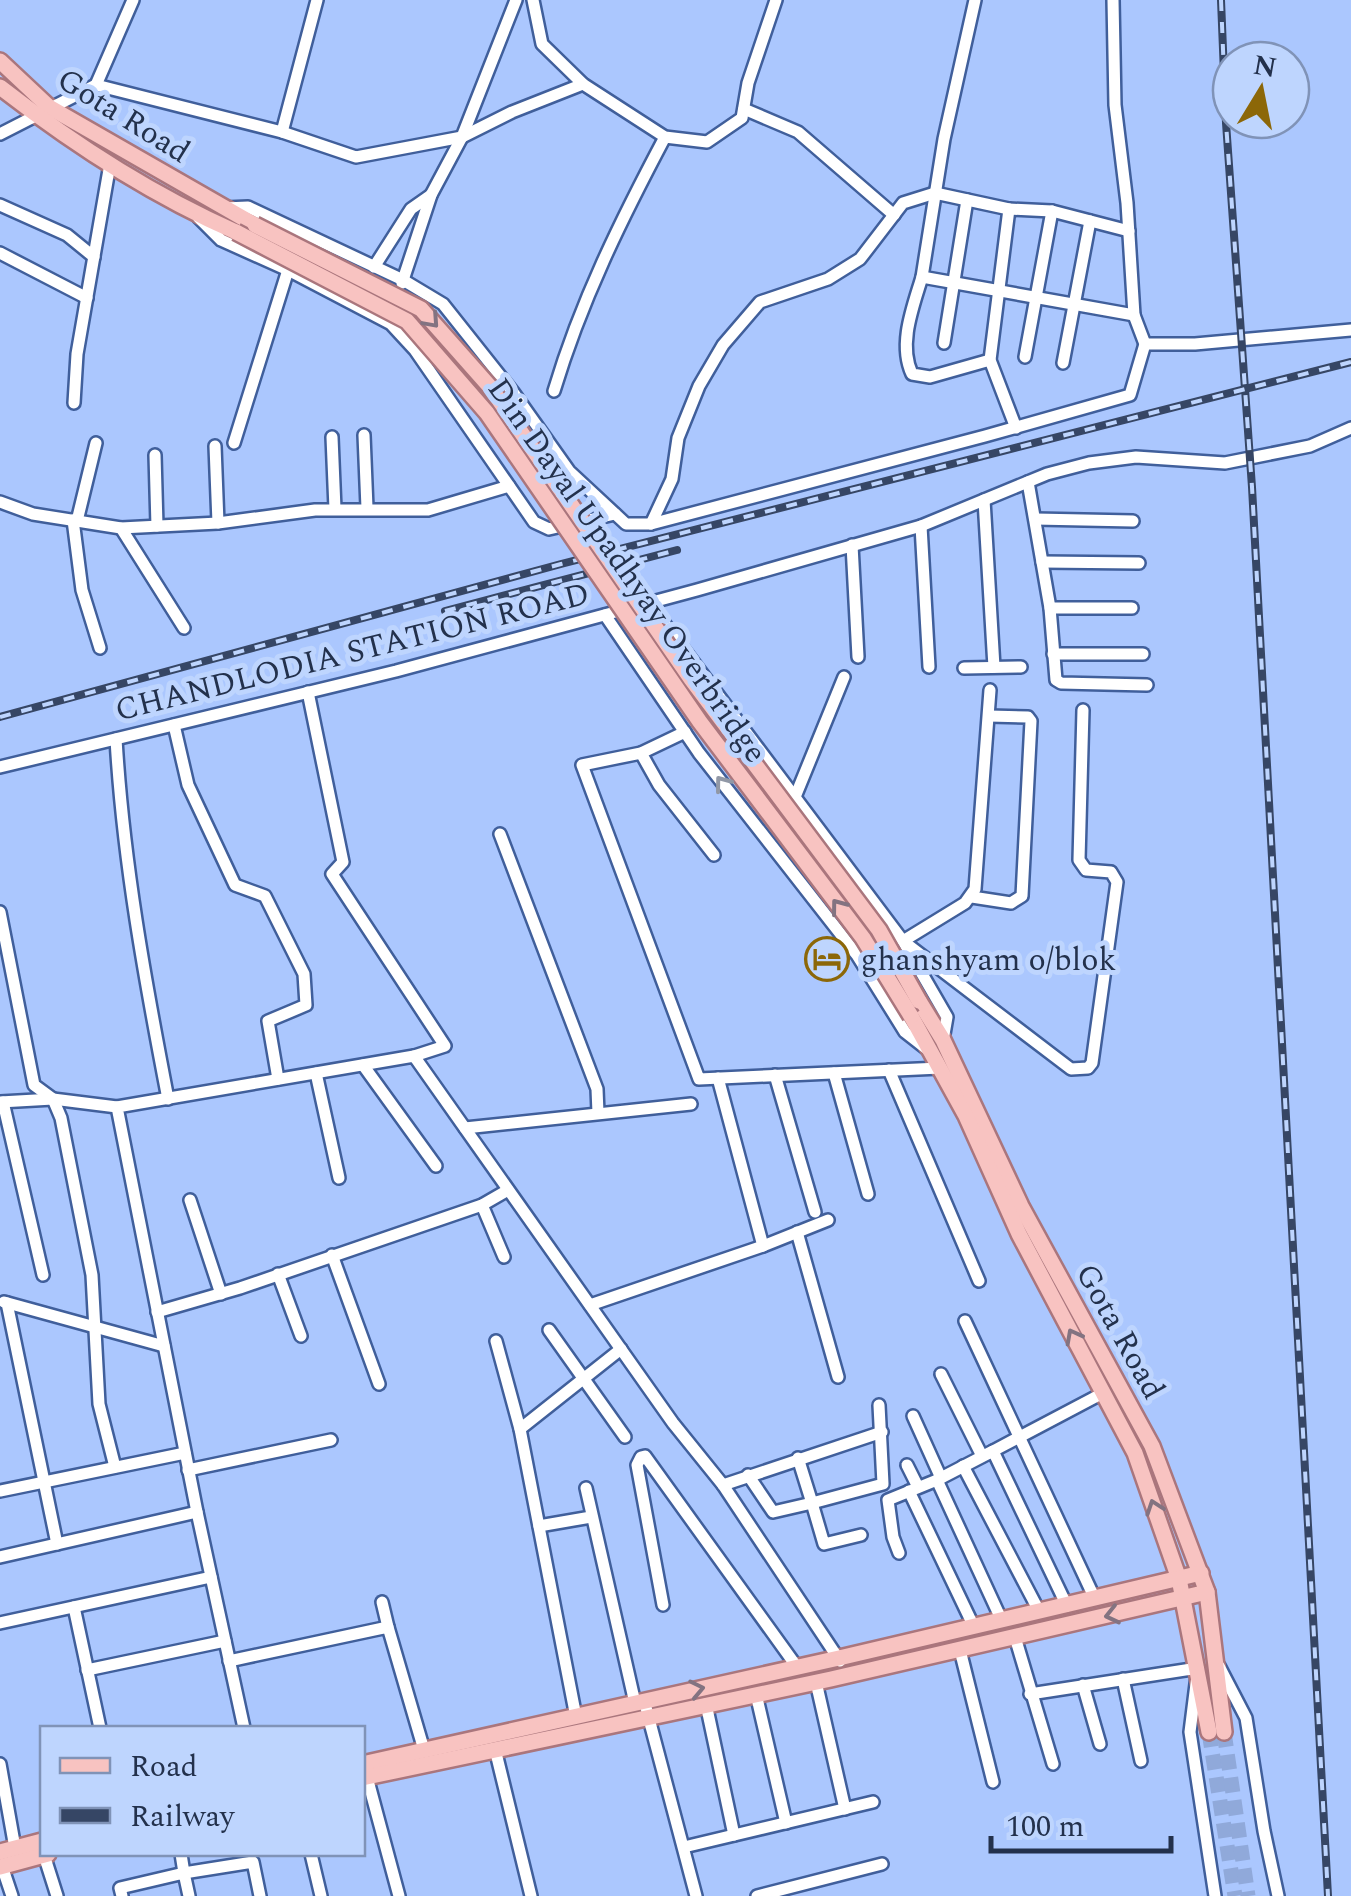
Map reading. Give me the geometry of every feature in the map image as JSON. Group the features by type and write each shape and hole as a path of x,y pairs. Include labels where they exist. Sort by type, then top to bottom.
{"main road":[{"name":"Gota Road","path":"0,61 42,111 110,164 194,213"},
{"name":"Gota Road","path":"0,88 225,208"},
{"name":"Din Dayal Upadhyay Overbridge","path":"225,208 421,309 490,386 691,679 879,930 915,1009"},
{"name":"Din Dayal Upadhyay Overbridge","path":"194,213 407,322 476,400 700,722 864,938 937,1046"},
{"name":"Gota Road","path":"937,1046 1152,1446 1207,1592 1217,1662 1217,1732 1198,1668 1179,1579 1135,1453 1019,1234 940,1068 937,1046"},
{"path":"365,1773 494,1749 643,1706 1201,1573"},
{"path":"365,1773 424,1750 576,1717 643,1706 706,1704 847,1676 1207,1592"},
{"path":"4,1858 40,1841"},
{"path":"4,1858 40,1855"}],"street":[{"path":"0,134 96,84 133,0"},
{"path":"282,132 317,0"},
{"path":"391,324 431,195 462,137 516,0"},
{"path":"533,0 542,44 583,84 666,138 707,142 742,118 748,83 776,0"},
{"path":"975,0 935,192 922,277 908,324 907,352 912,374 930,377 990,360"},
{"path":"225,208 248,207 403,280 443,304 514,392 569,471 626,524 651,524 1130,394 1146,344 1134,315 1115,105 1113,0"},
{"path":"96,84 282,132 356,157 462,137 583,84"},
{"path":"744,108 798,132 894,215"},
{"path":"554,391 572,330 612,237 666,138"},
{"path":"74,402 77,354 110,164"},
{"path":"651,524 672,480 678,438 698,386 723,345 760,302 828,279 860,259 903,202 935,192 1009,209 1052,211 1129,232"},
{"path":"374,267 411,208 431,195"},
{"path":"944,343 967,200"},
{"path":"0,205 67,235 94,257"},
{"path":"1009,209 990,360 1016,428"},
{"path":"1025,357 1052,211"},
{"path":"194,213 221,240 391,324 415,350 534,522 549,529 615,514"},
{"path":"1063,363 1090,221"},
{"path":"0,253 87,298"},
{"path":"234,443 288,270"},
{"path":"922,277 1134,315"},
{"path":"1146,344 1196,344 1351,330"},
{"name":"CHANDLODIA STATION ROAD","path":"0,767 649,604 921,526 1028,482 1089,463 1136,457 1225,463 1310,446 1351,428"},
{"path":"364,435 367,508"},
{"path":"332,437 334,509"},
{"path":"96,443 75,521 82,590 100,648"},
{"path":"216,446 218,523"},
{"path":"155,455 157,526"},
{"path":"1028,482 1050,608 1057,682 1147,685"},
{"path":"0,502 33,514 121,528 218,523 334,509 428,510 509,486"},
{"path":"984,500 994,667"},
{"path":"1035,519 1133,520"},
{"path":"921,526 929,667"},
{"path":"121,528 184,628"},
{"path":"852,545 858,657"},
{"path":"1042,562 1139,563"},
{"path":"604,616 684,732 857,955 905,1032 937,1046 946,1017 903,941 649,604"},
{"path":"1050,608 1132,608"},
{"path":"1053,654 1143,654"},
{"path":"964,668 1021,667"},
{"path":"756,827 796,799 844,677"},
{"path":"903,941 972,897 976,889 990,690"},
{"path":"44,1274 2,1102 54,1099 117,1108 414,1056 445,1046 332,874 342,862 308,692"},
{"path":"903,941 1072,1069 1088,1068 1092,1063 1117,882 1111,872 1086,870 1079,860 1082,710"},
{"path":"972,897 1011,903 1022,896 1031,721 1028,717 989,716"},
{"path":"174,724 188,785 235,884 264,896 304,974 306,1004 268,1021 278,1080"},
{"path":"684,732 642,753 582,765 698,1079 940,1068"},
{"path":"116,739 118,786 141,956 168,1098"},
{"path":"642,753 659,785 714,854"},
{"path":"500,834 597,1089 598,1114"},
{"path":"0,912 34,1085 54,1099 61,1118 92,1275 99,1404 115,1467"},
{"path":"414,1056 672,1423 723,1485 839,1658 847,1676"},
{"path":"363,1064 436,1166"},
{"path":"889,1070 979,1281"},
{"path":"316,1073 339,1178"},
{"path":"834,1073 868,1194"},
{"path":"775,1076 815,1212"},
{"path":"718,1078 763,1246"},
{"path":"464,1128 691,1104"},
{"path":"117,1108 188,1470 244,1726"},
{"path":"157,1312 482,1205 508,1190"},
{"path":"190,1200 221,1294"},
{"path":"482,1205 504,1257"},
{"path":"590,1305 828,1220"},
{"path":"797,1232 838,1376"},
{"path":"332,1255 379,1384"},
{"path":"278,1274 301,1336"},
{"path":"3,1302 164,1346"},
{"path":"3,1302 58,1544"},
{"path":"965,1321 1095,1599"},
{"path":"549,1330 625,1437"},
{"path":"496,1342 520,1429 576,1717"},
{"path":"520,1429 621,1349"},
{"path":"0,1356 16,1352"},
{"path":"941,1374 988,1454 1066,1606"},
{"path":"899,1553 888,1500 939,1479 1104,1393"},
{"path":"748,1476 773,1512 883,1484 879,1405"},
{"path":"913,1416 1002,1621"},
{"path":"723,1485 882,1432"},
{"path":"188,1470 331,1440"},
{"path":"0,1491 185,1452"},
{"path":"663,1606 637,1464 645,1456 797,1668"},
{"path":"798,1458 824,1544 861,1536"},
{"path":"907,1465 913,1489 974,1627"},
{"path":"963,1466 1039,1611"},
{"path":"586,1488 696,1896"},
{"path":"0,1557 197,1512"},
{"path":"540,1526 591,1517"},
{"path":"0,1622 211,1577"},
{"path":"382,1602 424,1750"},
{"path":"74,1607 100,1726"},
{"path":"229,1660 388,1627"},
{"path":"1015,1637 1053,1764"},
{"path":"87,1670 225,1641"},
{"path":"960,1650 993,1782"},
{"path":"1217,1662 1246,1718 1277,1895"},
{"path":"1030,1694 1198,1668 1190,1732 1215,1896"},
{"path":"1123,1679 1141,1761"},
{"path":"816,1682 845,1808"},
{"path":"1083,1685 1100,1744"},
{"path":"756,1694 786,1823"},
{"path":"706,1704 734,1835"},
{"path":"494,1749 531,1896"},
{"path":"0,1764 4,1858 12,1896"},
{"path":"365,1777 399,1896"},
{"path":"684,1847 873,1802"},
{"path":"47,1856 57,1896"},
{"path":"181,1856 188,1896"},
{"path":"311,1856 321,1896"},
{"path":"122,1896 120,1888 253,1862 260,1896"},
{"path":"757,1896 882,1864"}],"tunnel":[{"path":"1209,1732 1235,1896"},
{"path":"1224,1732 1248,1896"}],"railway":[{"path":"1221,0 1252,487 1328,1896"},
{"path":"0,717 561,564 1351,362"},
{"path":"445,611 677,550"}],"place":[{"name":"ghanshyam o/blok","path":"827,959"}]}
